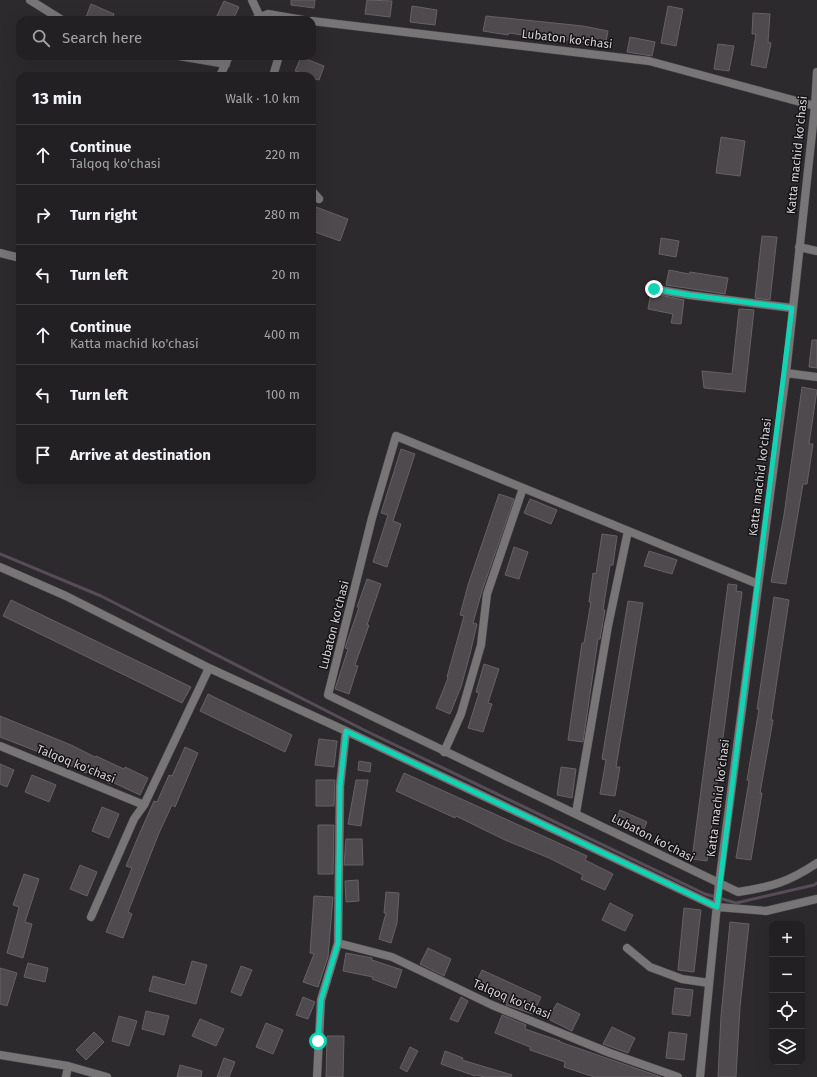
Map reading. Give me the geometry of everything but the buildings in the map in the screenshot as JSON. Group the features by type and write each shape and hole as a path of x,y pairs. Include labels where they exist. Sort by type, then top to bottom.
{"street":[{"path":"30,0 56,16"},
{"path":"252,0 256,16"},
{"path":"264,16 268,14 277,16"},
{"name":"Lubaton ko'chasi","path":"316,21 649,61 815,106"},
{"path":"222,72 227,60"},
{"path":"274,72 278,60"},
{"name":"Katta machid ko'chasi","path":"700,1077 719,884 786,373 815,106 817,72"},
{"path":"316,196 319,199"},
{"path":"799,247 817,251"},
{"path":"0,253 16,257"},
{"path":"654,289 792,308"},
{"path":"786,373 817,377"},
{"name":"Lubaton ko'chasi","path":"523,488 396,436 372,518 328,695 738,892 765,888 785,882 817,863"},
{"path":"444,752 461,714 481,645 487,594 523,488 758,584"},
{"path":"576,813 608,626 628,531"},
{"path":"0,567 66,596 209,668 346,731 717,907 766,911 817,899"},
{"path":"91,917 134,819 144,805 209,668"},
{"path":"317,1077 321,1000 338,943 340,786 346,731"},
{"name":"Talqoq ko'chasi","path":"0,746 144,805"},
{"name":"Talqoq ko'chasi","path":"338,943 392,957 499,1008 610,1053 678,1077"},
{"path":"627,948 650,967 682,979 710,983"},
{"path":"0,1055 68,1066 107,1077"},
{"path":"66,1077 68,1066"}],"waterway":[{"path":"0,554 101,596 366,731 705,894 736,903 814,885 817,883"}],"route":[{"path":"318,1041 321,1000 338,943 340,786 346,731 717,907 786,373 792,308 654,289"}]}
